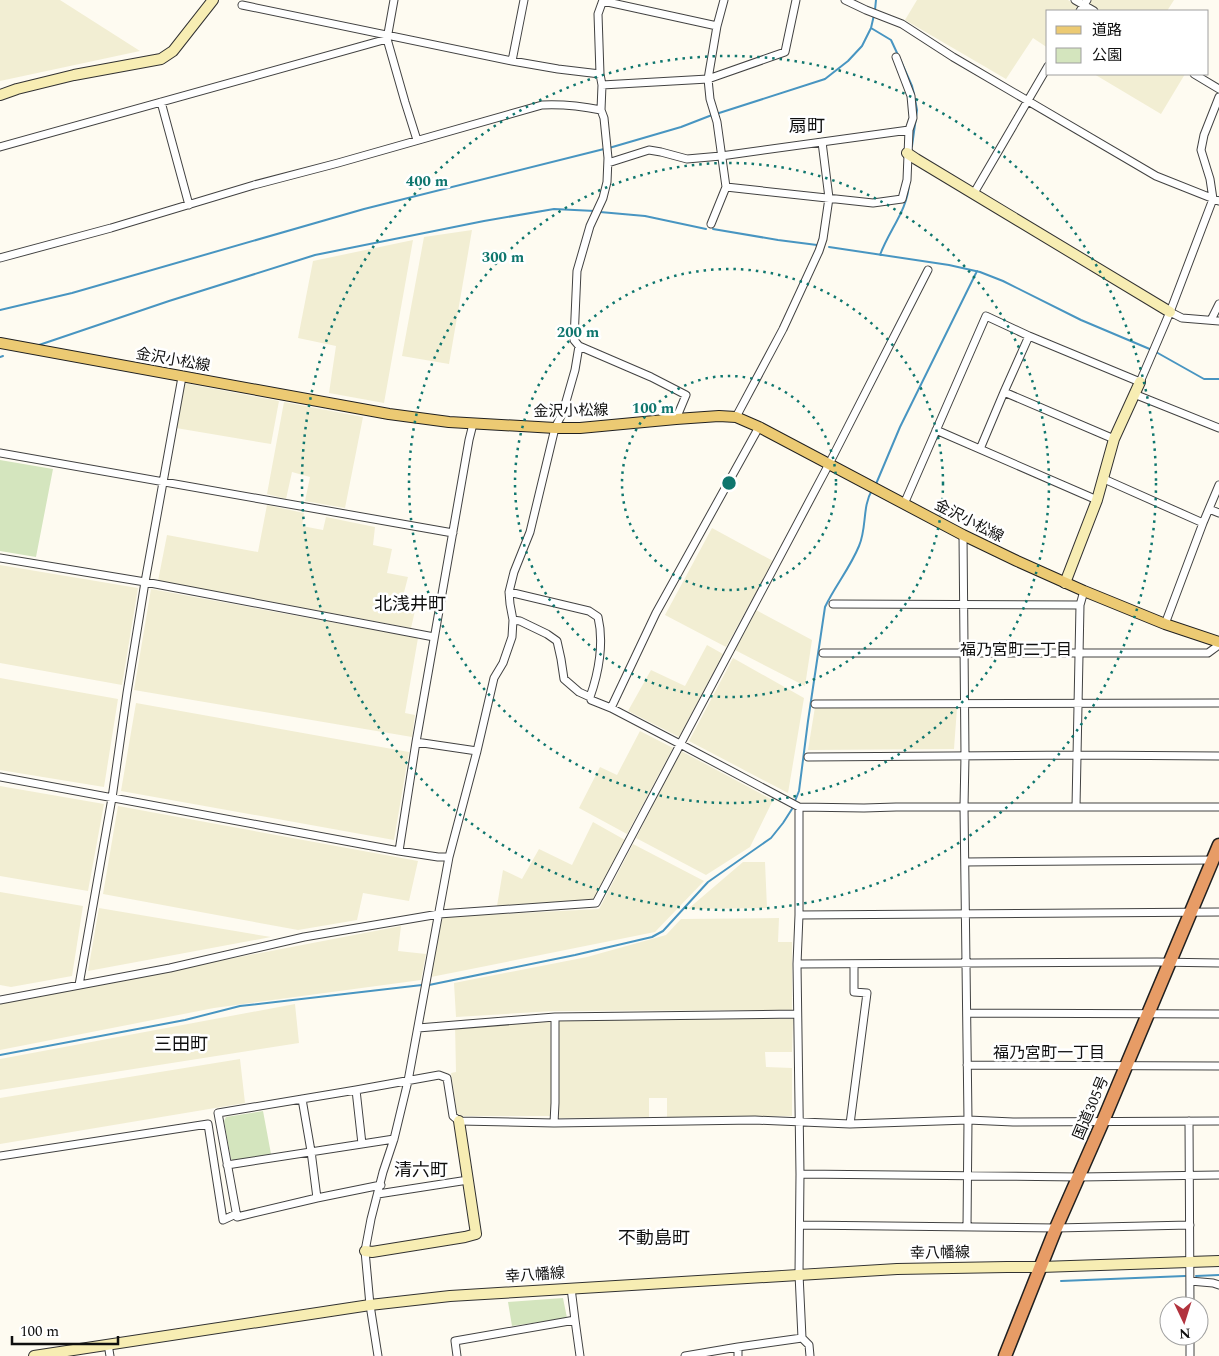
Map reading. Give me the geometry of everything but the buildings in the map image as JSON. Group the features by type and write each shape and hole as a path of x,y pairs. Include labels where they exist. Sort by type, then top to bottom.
{"highway":[{"name":"国道305号","path":"1005,1356 1056,1228 1104,1121 1191,912 1216,860 1219,845"}],"main road":[{"name":"金沢小松線","path":"0,344 389,414 473,424 580,428 676,418 736,417 963,535 1065,583 1219,644"}],"street":[{"path":"0,95 74,75 161,59 173,51 213,0"},
{"path":"394,0 388,37 417,140"},
{"path":"512,61 524,0"},
{"path":"676,418 686,395 651,377 579,346 574,340 577,271 590,226 603,198 607,182 608,160 602,110 598,14 603,0 718,26"},
{"path":"712,224 726,187 717,122 710,99 708,80 724,0"},
{"path":"602,85 708,80 785,52 796,0"},
{"path":"845,0 902,24 953,57 1156,176 1216,200"},
{"path":"1075,0 1083,5"},
{"path":"242,5 388,37 512,61 600,74"},
{"path":"0,147 388,37"},
{"path":"726,187 873,203 902,199 907,180 909,130 913,118 911,96 896,57"},
{"path":"974,193 1046,69"},
{"path":"1196,75 1219,89"},
{"path":"1065,583 1097,500 1114,439 1170,312 1216,200 1201,150 1204,135 1219,97"},
{"path":"162,102 189,204"},
{"path":"0,258 542,105 583,106 602,110"},
{"path":"608,160 650,150 687,159 721,156 909,130"},
{"path":"736,417 783,329 819,251 829,198 822,142"},
{"path":"907,153 1170,312 1182,318 1219,321"},
{"path":"0,1000 170,968 304,937 438,914 596,903 829,464 928,270"},
{"path":"1211,320 1219,304"},
{"path":"904,504 986,316 1140,382"},
{"path":"980,449 1029,336"},
{"path":"378,1356 370,1305 365,1251 371,1219 408,1081 449,857 494,678 503,663 512,638 513,620 510,592 514,572 530,532 555,428 563,412 575,370 579,346"},
{"path":"79,985 112,798 145,582 182,377"},
{"path":"1004,392 1114,439"},
{"path":"1134,394 1219,428"},
{"path":"399,851 434,637 473,424"},
{"path":"611,708 656,613 759,428"},
{"path":"936,430 1097,500"},
{"path":"0,453 453,533"},
{"path":"1104,479 1203,522"},
{"path":"1165,624 1203,522 1219,485"},
{"path":"1209,510 1219,514"},
{"path":"963,535 968,1120 967,1228"},
{"path":"0,558 145,582 434,637"},
{"path":"1076,807 1080,605 1084,591"},
{"path":"510,592 589,611 598,617 601,630 598,667 590,696"},
{"path":"833,604 1080,605"},
{"path":"513,620 520,621 557,641 564,679 579,692 590,696 591,700 611,708 799,807 1219,807"},
{"path":"823,653 1208,653 1219,644"},
{"path":"815,704 1219,703"},
{"path":"416,742 477,751"},
{"path":"808,757 1219,756"},
{"path":"0,777 399,851 449,857"},
{"path":"799,807 797,964 800,1174 799,1274 802,1338 809,1345 810,1356"},
{"path":"965,862 1216,860"},
{"path":"799,915 1219,912"},
{"path":"797,964 1219,962"},
{"path":"850,1124 866,992 854,992 854,964"},
{"path":"967,1013 1219,1014"},
{"path":"418,1028 555,1017 797,1014"},
{"path":"554,1122 555,1017"},
{"path":"967,1065 1219,1066"},
{"path":"381,1185 237,1217 218,1113 439,1075 447,1078 453,1116 459,1121 755,1120 850,1124 968,1120 1013,1122 1219,1121"},
{"path":"356,1090 362,1144"},
{"path":"302,1099 317,1198"},
{"path":"365,1251 372,1252 476,1234 459,1121"},
{"path":"1189,1121 1190,1296"},
{"path":"0,1156 208,1124 223,1220 236,1214"},
{"path":"227,1165 394,1139"},
{"path":"800,1174 1079,1177 1219,1175"},
{"path":"378,1194 468,1180"},
{"path":"800,1226 1056,1228 1190,1225"},
{"name":"幸八幡線","path":"34,1356 370,1305 450,1296 898,1269 1041,1267 1219,1261"},
{"path":"1190,1281 1219,1285"},
{"path":"571,1288 580,1356"},
{"path":"457,1356 455,1341 574,1320"},
{"path":"685,1356 802,1338"},
{"path":"108,1344 110,1356"},
{"path":"738,1347 738,1356"}],"shaded area":[{"path":"0,0 60,0 140,51 0,81"},
{"path":"917,0 1068,0 1079,7 1077,10 1046,10 1046,47 1033,38 1006,79 905,20"},
{"path":"1091,0 1174,0 1168,10 1100,10 1089,4"},
{"path":"1096,75 1184,75 1161,114"},
{"path":"472,230 449,364 402,356 424,237"},
{"path":"413,240 384,403 329,393 336,346 298,338 313,261"},
{"path":"184,383 279,401 271,444 176,428"},
{"path":"284,402 363,417 345,508 305,501 310,477 292,472 286,499 267,494"},
{"path":"267,505 304,513 302,526 323,530 326,517 375,527 373,545 392,549 387,573 408,577 402,600 417,602 411,628 158,581 167,535 258,552"},
{"path":"712,528 773,561 726,647 665,615"},
{"path":"0,565 138,588 122,685 0,663"},
{"path":"151,589 418,638 405,713 415,715 412,737 134,690"},
{"path":"756,610 812,640 805,686 735,650"},
{"path":"707,645 723,654 679,737 628,711 651,670 685,686"},
{"path":"733,658 804,698 788,793 689,741"},
{"path":"0,678 118,699 104,787 0,770"},
{"path":"136,703 409,752 394,840 121,791"},
{"path":"815,707 957,708 954,749 808,750"},
{"path":"640,731 673,748 627,834 579,808 600,767 617,775"},
{"path":"681,751 773,800 750,847 706,875 636,838"},
{"path":"0,786 104,804 88,891 0,876"},
{"path":"118,806 418,861 409,901 363,893 357,920 298,930 103,894"},
{"path":"593,822 625,840 594,899 497,906 503,870 522,879 539,849 572,865"},
{"path":"633,844 704,881 655,932 431,977 442,917 599,909"},
{"path":"743,862 765,862 767,908 688,909"},
{"path":"0,892 83,906 72,976 11,987 0,985"},
{"path":"99,908 271,937 88,971"},
{"path":"779,918 778,942 792,942 792,1010 554,1011 456,1017 454,983 587,957 666,935 681,919"},
{"path":"401,926 398,951 426,954 421,980 214,1008 0,1050 0,1003"},
{"path":"295,1004 299,1043 0,1090 0,1059"},
{"path":"550,1018 552,1116 462,1116 457,1113 451,1073 456,1072 455,1024"},
{"path":"558,1019 793,1019 792,1052 765,1052 766,1067 792,1068 792,1116 667,1117 667,1098 649,1098 649,1117 559,1118"},
{"path":"240,1059 245,1103 0,1144 0,1098"}],"green space":[{"path":"0,460 53,469 36,557 0,551"},
{"path":"263,1111 271,1154 234,1161 231,1159 224,1121 226,1117"},
{"path":"563,1298 567,1318 512,1326 508,1302"}],"waterway":[{"path":"875,10 876,0"},
{"path":"716,114 825,79 848,61 862,46 871,28 874,15"},
{"path":"871,28 891,40 898,55"},
{"path":"900,59 914,94"},
{"path":"912,146 917,110 915,99"},
{"path":"609,148 681,127 712,115"},
{"path":"0,310 72,293 364,209 604,149"},
{"path":"880,255 902,211 909,183"},
{"path":"39,345 169,301 315,255 554,209 595,211"},
{"path":"600,212 645,216 706,229"},
{"path":"713,229 817,245"},
{"path":"829,247 949,265 980,272 1003,281 1081,320 1152,350"},
{"path":"876,484 900,427 977,271"},
{"path":"1156,352 1204,379 1219,379"},
{"path":"795,801 799,791 825,607 859,546 867,503 872,490"},
{"path":"429,985 652,937 663,931 708,882 771,838 792,809"},
{"path":"0,1055 185,1020 240,1006 422,985"},
{"path":"1196,1276 1219,1275"},
{"path":"1061,1281 1185,1276"}],"district":[{"name":"扇町","path":"807,126"},
{"name":"北浅井町","path":"410,604"},
{"name":"福乃宮町二丁目","path":"1016,650"},
{"name":"三田町","path":"181,1044"},
{"name":"福乃宮町一丁目","path":"1049,1053"},
{"name":"清六町","path":"421,1170"},
{"name":"不動島町","path":"654,1238"}]}
